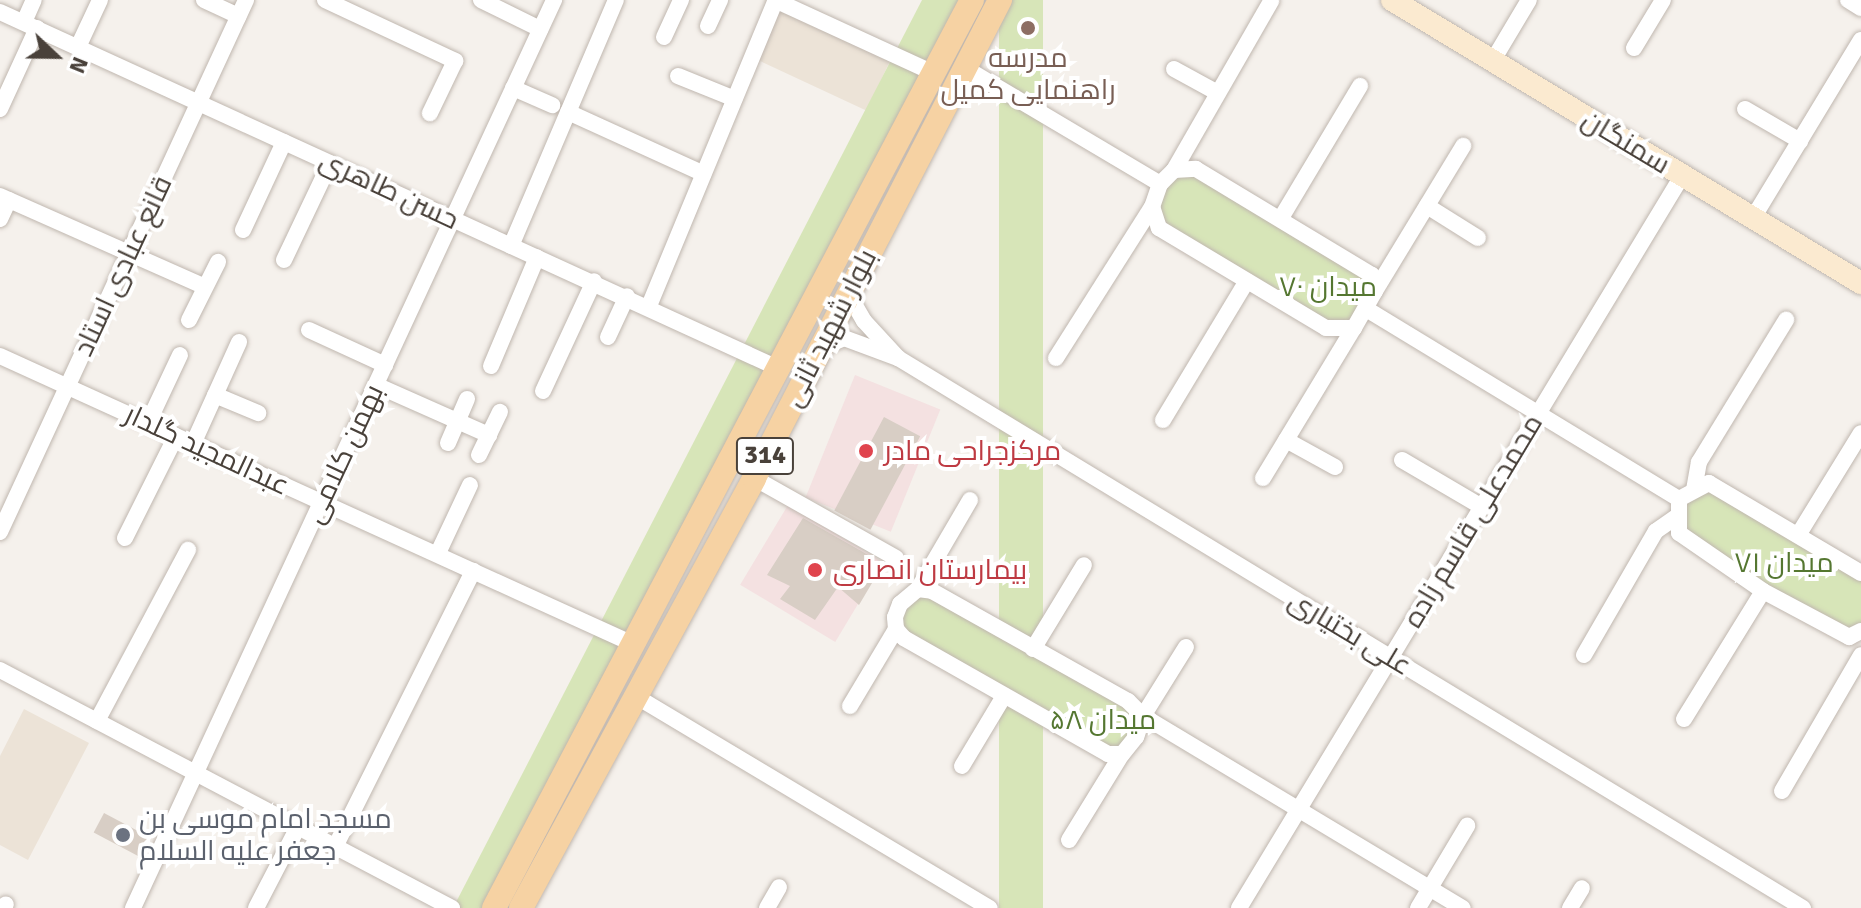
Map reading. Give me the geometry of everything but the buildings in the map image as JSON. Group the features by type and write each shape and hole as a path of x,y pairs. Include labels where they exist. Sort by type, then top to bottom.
{"main road":[{"name":"بلوار شهید ثانی","path":"494,908 972,0"},
{"name":"بلوار شهید ثانی","path":"521,908 754,478 1000,0"},
{"name":"سمنگان","path":"1392,0 1861,283"},
{"path":"778,368 803,381"}],"street":[{"path":"0,109 30,25 34,0"},
{"path":"78,47 100,0"},
{"path":"204,0 239,16"},
{"name":"قانع عبادی استاد","path":"0,532 246,0"},
{"path":"325,0 455,61 430,113"},
{"path":"481,0 540,29"},
{"name":"بهمن کلامی","path":"133,908 554,0"},
{"path":"511,246 560,109 616,0"},
{"path":"664,37 681,0"},
{"path":"708,26 720,0"},
{"path":"649,306 775,0 802,5 934,73"},
{"path":"1492,62 1529,0"},
{"path":"1634,48 1663,0"},
{"path":"1848,0 1861,8"},
{"path":"1056,358 1152,207 1160,184 1174,170 1271,1"},
{"name":"حسن طاهری","path":"0,12 649,306 778,368"},
{"path":"1753,218 1861,40"},
{"path":"965,68 1160,184"},
{"path":"1174,69 1218,93"},
{"path":"678,76 735,99"},
{"path":"1281,218 1360,86"},
{"path":"513,88 704,174"},
{"path":"1745,109 1800,141"},
{"path":"243,230 284,142"},
{"path":"1263,478 1368,310 1375,291 1463,146"},
{"path":"284,260 330,163"},
{"path":"1174,170 1196,169 1359,263 1372,275 1375,291"},
{"name":"محمدعلی قاسم زاده","path":"1239,908 1682,176"},
{"path":"0,219 4,198 205,287"},
{"path":"1427,206 1478,238"},
{"path":"1152,207 1159,228 1247,281 1326,328 1354,328"},
{"path":"491,366 537,257"},
{"path":"189,320 218,262"},
{"path":"543,391 594,281"},
{"path":"1163,420 1247,281"},
{"path":"848,293 864,321 898,358"},
{"path":"608,337 627,296"},
{"path":"1368,310 1684,501"},
{"path":"1786,320 1699,462 1684,501 1679,533 1763,591 1849,637 1861,631"},
{"path":"309,330 385,365"},
{"path":"820,349 844,338 898,358"},
{"path":"193,444 239,342"},
{"path":"148,423 180,355"},
{"name":"عبدالمجید گلدار","path":"0,356 633,644"},
{"name":"علی بختیاری","path":"898,358 1803,908"},
{"path":"376,385 489,435"},
{"path":"215,395 258,413"},
{"path":"448,443 467,399"},
{"path":"479,455 500,412"},
{"path":"1800,532 1861,433"},
{"path":"125,538 176,436"},
{"path":"1286,440 1335,467"},
{"path":"1402,460 1482,507"},
{"path":"754,478 896,558"},
{"path":"1584,655 1656,531 1684,501 1709,483 1800,532 1861,573"},
{"path":"438,553 470,485"},
{"path":"850,706 896,629 900,604 918,589 970,500"},
{"path":"97,721 188,550"},
{"path":"1033,649 1084,565"},
{"path":"335,847 473,571"},
{"path":"918,589 932,591 1128,701 1143,716 1300,807 1463,908"},
{"path":"1684,719 1763,591"},
{"path":"896,629 1097,749 1122,754"},
{"path":"1069,840 1122,754 1136,737 1143,716 1186,647"},
{"path":"1782,791 1861,655"},
{"path":"0,670 452,908"},
{"path":"962,766 1004,696"},
{"path":"637,697 990,908"},
{"path":"1418,908 1467,826"},
{"path":"256,908 298,827"},
{"path":"767,908 779,887"},
{"path":"1570,908 1582,888"}],"shaded area":[{"path":"776,0 893,55 867,111 750,56"},
{"name":"مرکزجراحی مادر","path":"855,375 940,409 891,532 806,497"},
{"name":"بیمارستان انصاری","path":"788,505 883,562 835,642 740,585"},
{"path":"24,709 89,743 28,860 0,845 0,756"}],"green space":[{"path":"922,0 972,0 494,908 453,908"},
{"path":"999,0 1043,0 1043,908 999,908"},
{"name":"میدان ۷۰","path":"1196,169 1359,263 1375,291 1342,332 1159,228 1160,184"},
{"name":"میدان ۷۱","path":"1709,483 1861,573 1861,631 1849,637 1679,533 1679,499"},
{"name":"میدان ۵۸","path":"918,589 1143,716 1122,754 904,638 900,604"}],"place":[{"name":"مدرسه راهنمایی کمیل","path":"1028,28"},
{"name":"مرکزجراحی مادر","path":"866,451"},
{"name":"بیمارستان انصاری","path":"815,570"},
{"name":"مسجد امام موسی بن جعفر علیه السلام","path":"123,835"}]}
